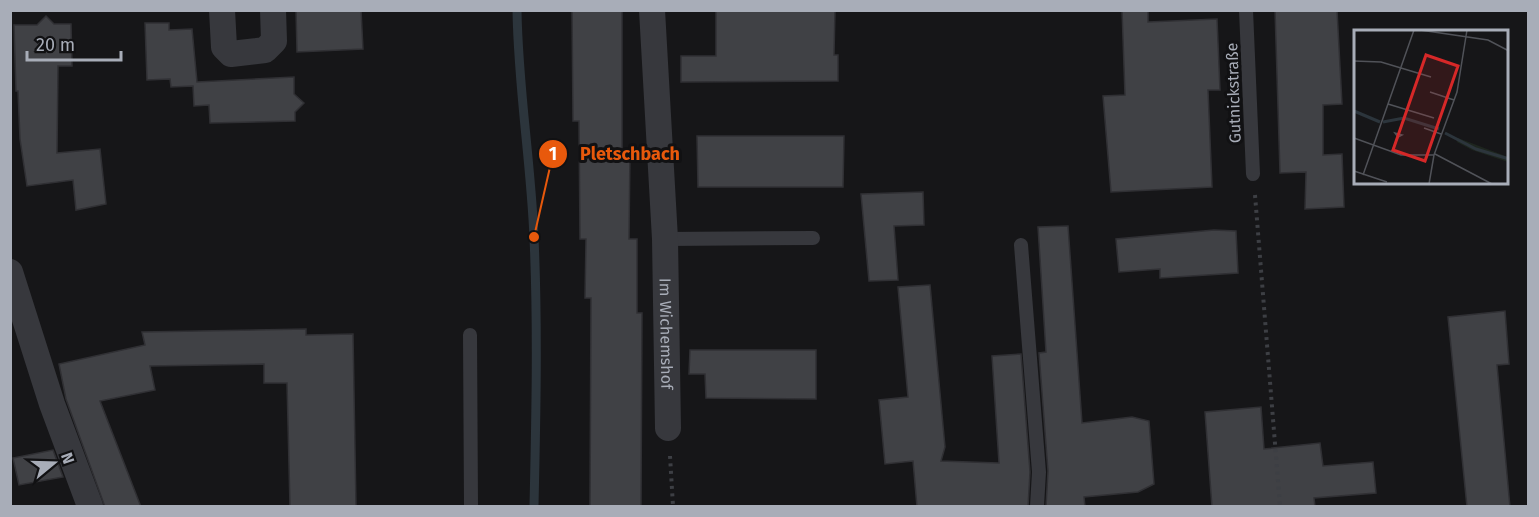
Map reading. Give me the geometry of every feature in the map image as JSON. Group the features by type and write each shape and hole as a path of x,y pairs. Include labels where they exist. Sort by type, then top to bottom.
{"street":[{"path":"222,10 224,47 231,54 265,50 274,40 273,10"},
{"name":"Im Wichemshof","path":"652,10 665,239 668,428"},
{"path":"10,272 52,404 90,507"}],"lane":[{"name":"Gutnickstraße","path":"1246,10 1253,174"},
{"path":"665,239 813,238"},
{"path":"1021,245 1039,472 1037,507"},
{"path":"470,335 471,507"}],"path":[{"path":"1253,174 1280,507"},
{"path":"668,428 673,507"}],"building":[{"path":"296,10 361,10 363,49 297,52"},
{"path":"572,10 622,10 622,150 630,150 629,239 637,239 637,313 642,313 641,507 590,507 591,298 585,298 586,239 580,239 579,121 573,121"},
{"path":"716,10 835,10 834,55 838,55 838,81 681,82 681,56 716,56"},
{"path":"1122,10 1148,10 1148,22 1217,19 1220,90 1208,90 1212,187 1111,192 1103,96 1125,95"},
{"path":"1275,10 1337,10 1342,104 1323,105 1323,155 1342,154 1344,207 1305,209 1306,172 1280,173"},
{"path":"46,16 54,24 71,24 72,66 58,66 57,153 100,149 106,204 76,210 73,180 27,186 20,139 18,91 16,91 14,25 37,25"},
{"path":"145,23 169,23 169,30 192,29 197,82 294,77 294,94 304,103 295,112 295,121 210,123 209,105 194,106 193,86 171,87 170,79 147,80"},
{"path":"697,136 844,136 843,187 698,187"},
{"path":"923,192 924,225 894,226 898,280 869,281 861,194"},
{"path":"1068,226 1082,423 1132,417 1149,421 1154,484 1138,492 1084,497 1085,507 1046,507 1048,471 1039,353 1046,352 1038,227"},
{"path":"1214,230 1236,231 1238,273 1160,278 1160,269 1119,272 1116,239"},
{"path":"930,285 945,447 941,461 999,463 992,356 1021,354 1030,472 1028,507 917,507 913,461 885,464 879,400 908,397 898,287"},
{"path":"1505,311 1509,364 1497,365 1510,507 1467,507 1448,317"},
{"path":"306,329 306,335 353,334 356,507 290,507 287,383 264,383 264,364 150,366 155,390 100,401 141,507 105,507 66,399 59,364 145,345 142,332"},
{"path":"690,350 816,350 816,399 706,398 705,374 689,374"},
{"path":"1261,407 1264,449 1320,443 1323,466 1373,462 1376,493 1314,498 1315,507 1212,507 1205,412"},
{"path":"53,450 63,477 19,485 13,458"}],"waterway":[{"path":"517,10 535,271 534,506"}],"place":[{"name":"Pletschbach","path":"534,237"}]}
